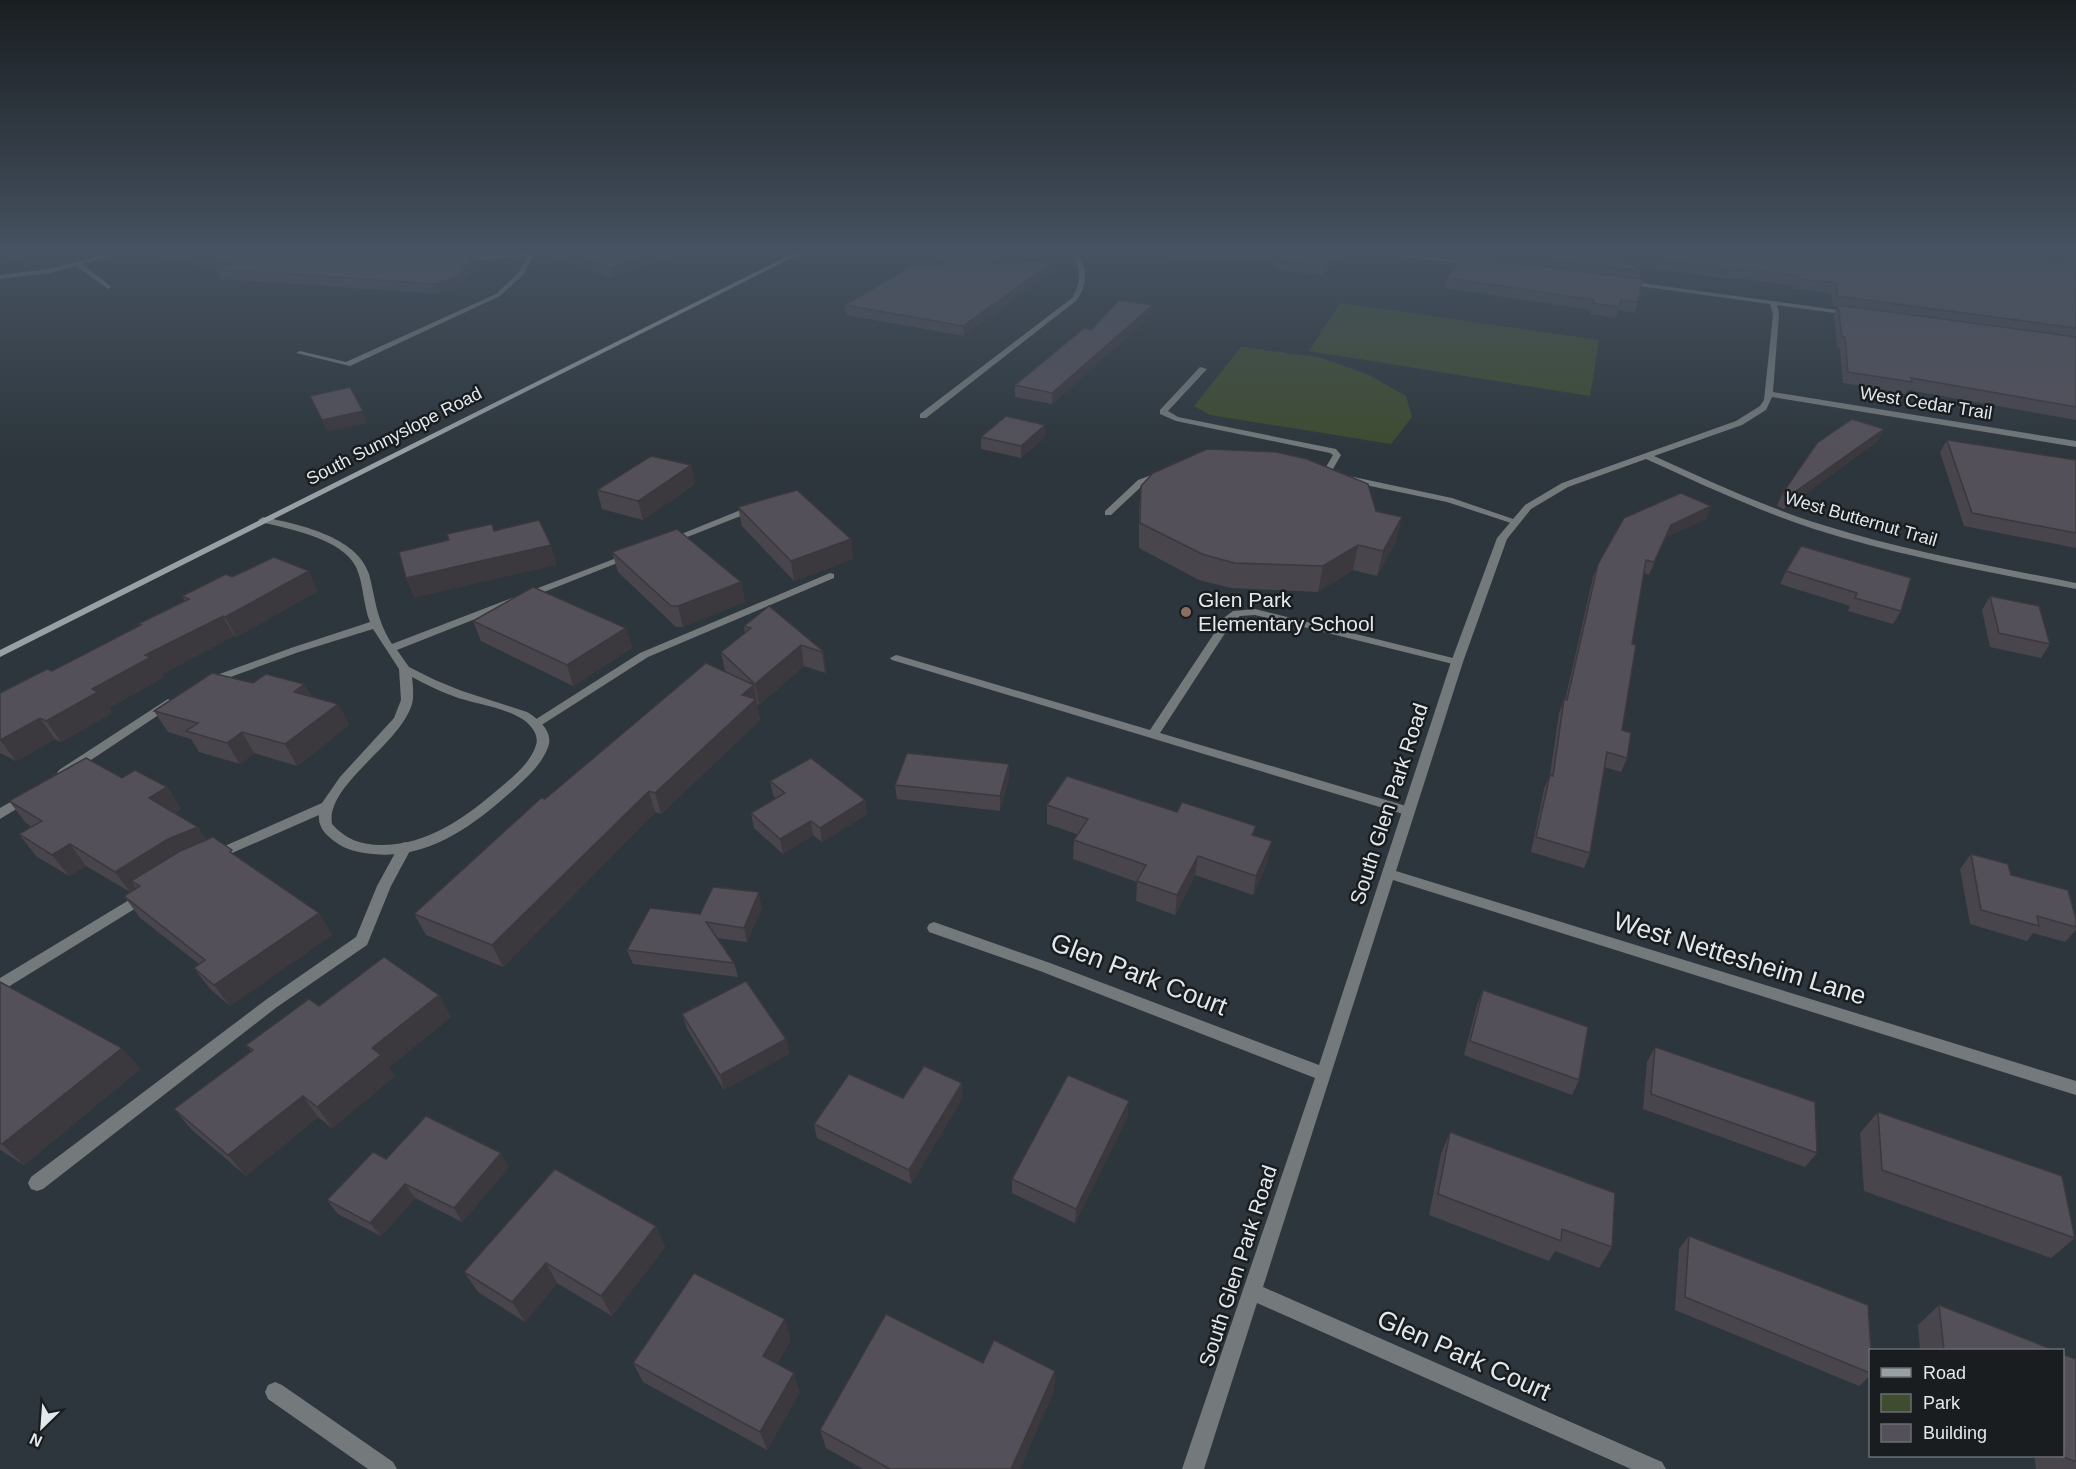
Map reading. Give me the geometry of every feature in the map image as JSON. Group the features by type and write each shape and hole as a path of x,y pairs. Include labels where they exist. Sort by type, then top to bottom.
{"street":[{"path":"300,353 347,364 446,319"},
{"name":"South Sunnyslope Road","path":"0,654 667,319"},
{"path":"923,416 1049,319"},
{"path":"1770,394 1776,319"},
{"path":"1203,369 1163,412 1176,418 1333,451 1337,455 1326,474"},
{"name":"West Cedar Trail","path":"1770,394 2076,444"},
{"name":"South Glen Park Road","path":"1193,1469 1324,1074 1456,662 1502,538 1528,507 1565,485 1739,423 1763,408 1770,394"},
{"name":"West Butternut Trail","path":"1646,456 1740,498 1820,528 1921,554 2076,586"},
{"path":"1108,513 1141,482 1173,470"},
{"path":"1316,472 1449,500 1514,521"},
{"path":"656,546 766,503"},
{"path":"263,520 285,524 320,537 342,548 360,564 376,624 405,669 408,692 405,707 395,725 372,753 331,794 325,807 325,822 336,837 353,847 373,850 405,848 452,832 522,775 543,744 541,732 536,723 528,717 459,695 405,669"},
{"path":"391,648 645,550"},
{"path":"536,723 644,655 830,576"},
{"path":"1153,735 1229,619 1238,613 1255,612 1456,662"},
{"path":"197,687 228,674 376,624"},
{"path":"896,658 1408,811"},
{"path":"53,779 178,697"},
{"path":"0,814 33,792"},
{"path":"200,862 325,807"},
{"path":"36,1183 272,1003 362,941 384,886 405,848"},
{"name":"West Nettesheim Lane","path":"1389,873 2076,1088"},
{"path":"0,986 153,890"},
{"name":"Glen Park Court","path":"933,928 1045,967 1324,1074"},
{"name":"Glen Park Court","path":"1251,1291 1655,1469"},
{"path":"275,1392 386,1469"}],"green space":[{"path":"1330,319 1449,319 1599,340 1590,396 1309,351"},
{"path":"1241,347 1319,357 1369,375 1406,396 1412,417 1391,444 1210,415 1194,406"}],"building":[{"path":"921,319 973,319 963,326"},
{"path":"1102,319 1137,319 1052,393 1015,385 1084,328 1091,330"},
{"path":"1840,319 1939,319 2076,337 2076,407 1911,378 1912,382 1848,372 1845,337 1842,337"},
{"path":"2005,319 2076,319 2076,328"},
{"path":"350,387 363,411 322,420 310,396"},
{"path":"1006,416 1045,425 1021,446 981,437"},
{"path":"1852,419 1884,429 1789,496 1782,494 1817,443"},
{"path":"1947,440 2076,460 2076,533 1972,513"},
{"path":"1207,449 1276,452 1307,459 1368,484 1376,511 1402,517 1383,551 1358,545 1323,566 1234,563 1202,554 1140,523 1141,486 1153,473"},
{"path":"651,456 691,465 638,501 597,490"},
{"path":"797,490 851,539 791,561 738,507"},
{"path":"1681,493 1711,506 1671,525 1654,562 1646,560 1632,644 1636,645 1622,730 1631,733 1627,758 1607,752 1590,853 1536,837 1550,775 1553,776 1564,699 1567,700 1598,564 1624,518"},
{"path":"539,520 551,545 406,578 399,552 449,540 447,534 492,524 494,531"},
{"path":"677,529 741,582 678,606 671,606 612,552"},
{"path":"1801,546 1911,578 1901,611 1855,598 1857,593 1786,571"},
{"path":"274,557 309,571 225,617 145,655 151,657 92,689 98,692 46,721 40,718 0,740 0,693 47,669 52,671 141,625 138,624 189,599 182,596 226,574 232,577"},
{"path":"533,587 626,628 567,665 473,621"},
{"path":"1990,596 2039,606 2050,644 1999,633"},
{"path":"769,606 823,651 801,645 755,684 721,652 751,628 744,626"},
{"path":"706,663 754,685 742,695 756,699 655,793 649,791 492,945 414,914 541,798 545,799"},
{"path":"212,673 253,683 266,674 304,684 294,692 338,704 285,744 242,732 227,743 186,731 198,723 154,711"},
{"path":"907,753 1009,764 1000,796 895,785"},
{"path":"86,758 122,778 135,770 167,787 149,798 198,827 168,839 115,872 70,844 52,855 19,834 42,821 9,801"},
{"path":"811,758 865,800 820,828 811,821 780,839 751,813 785,793 770,781"},
{"path":"1067,776 1177,812 1182,802 1256,826 1252,835 1272,841 1256,876 1198,856 1177,895 1137,881 1146,865 1074,840 1088,819 1047,805"},
{"path":"213,837 232,850 230,852 319,913 214,985 194,968 205,960 124,896 140,886 131,881 180,851"},
{"path":"1971,854 2008,864 2011,875 2068,890 2076,927 2037,916 2039,926 1981,910"},
{"path":"713,887 759,892 744,928 706,922 734,963 627,950 650,908 700,914"},
{"path":"384,957 439,995 372,1048 381,1055 317,1107 303,1096 228,1155 174,1109 253,1050 246,1045 309,999 319,1006"},
{"path":"746,981 786,1039 720,1075 682,1014"},
{"path":"0,982 122,1048 2,1144 0,1143"},
{"path":"1483,990 1588,1027 1579,1080 1470,1041"},
{"path":"1655,1047 1815,1102 1817,1153 1651,1094"},
{"path":"924,1066 962,1083 909,1170 814,1124 849,1074 903,1098"},
{"path":"1068,1075 1129,1101 1076,1209 1012,1179"},
{"path":"1878,1112 2062,1176 2075,1238 1882,1170"},
{"path":"426,1116 501,1153 454,1208 405,1184 370,1223 327,1200 373,1152 386,1159"},
{"path":"1450,1132 1615,1193 1612,1247 1562,1229 1561,1241 1438,1194"},
{"path":"555,1169 656,1226 601,1296 546,1263 512,1302 464,1272"},
{"path":"1689,1236 1868,1305 1871,1349 1869,1349 1869,1373 1685,1297"},
{"path":"694,1273 785,1319 763,1356 794,1373 760,1432 633,1363"},
{"path":"1939,1305 2051,1349 1944,1349"},
{"path":"886,1314 983,1363 994,1340 1055,1371 1011,1469 890,1469 820,1430"},
{"path":"2064,1355 2076,1359 2076,1462 2064,1457"}],"place":[{"name":"Glen Park Elementary School","path":"1186,612"}]}
